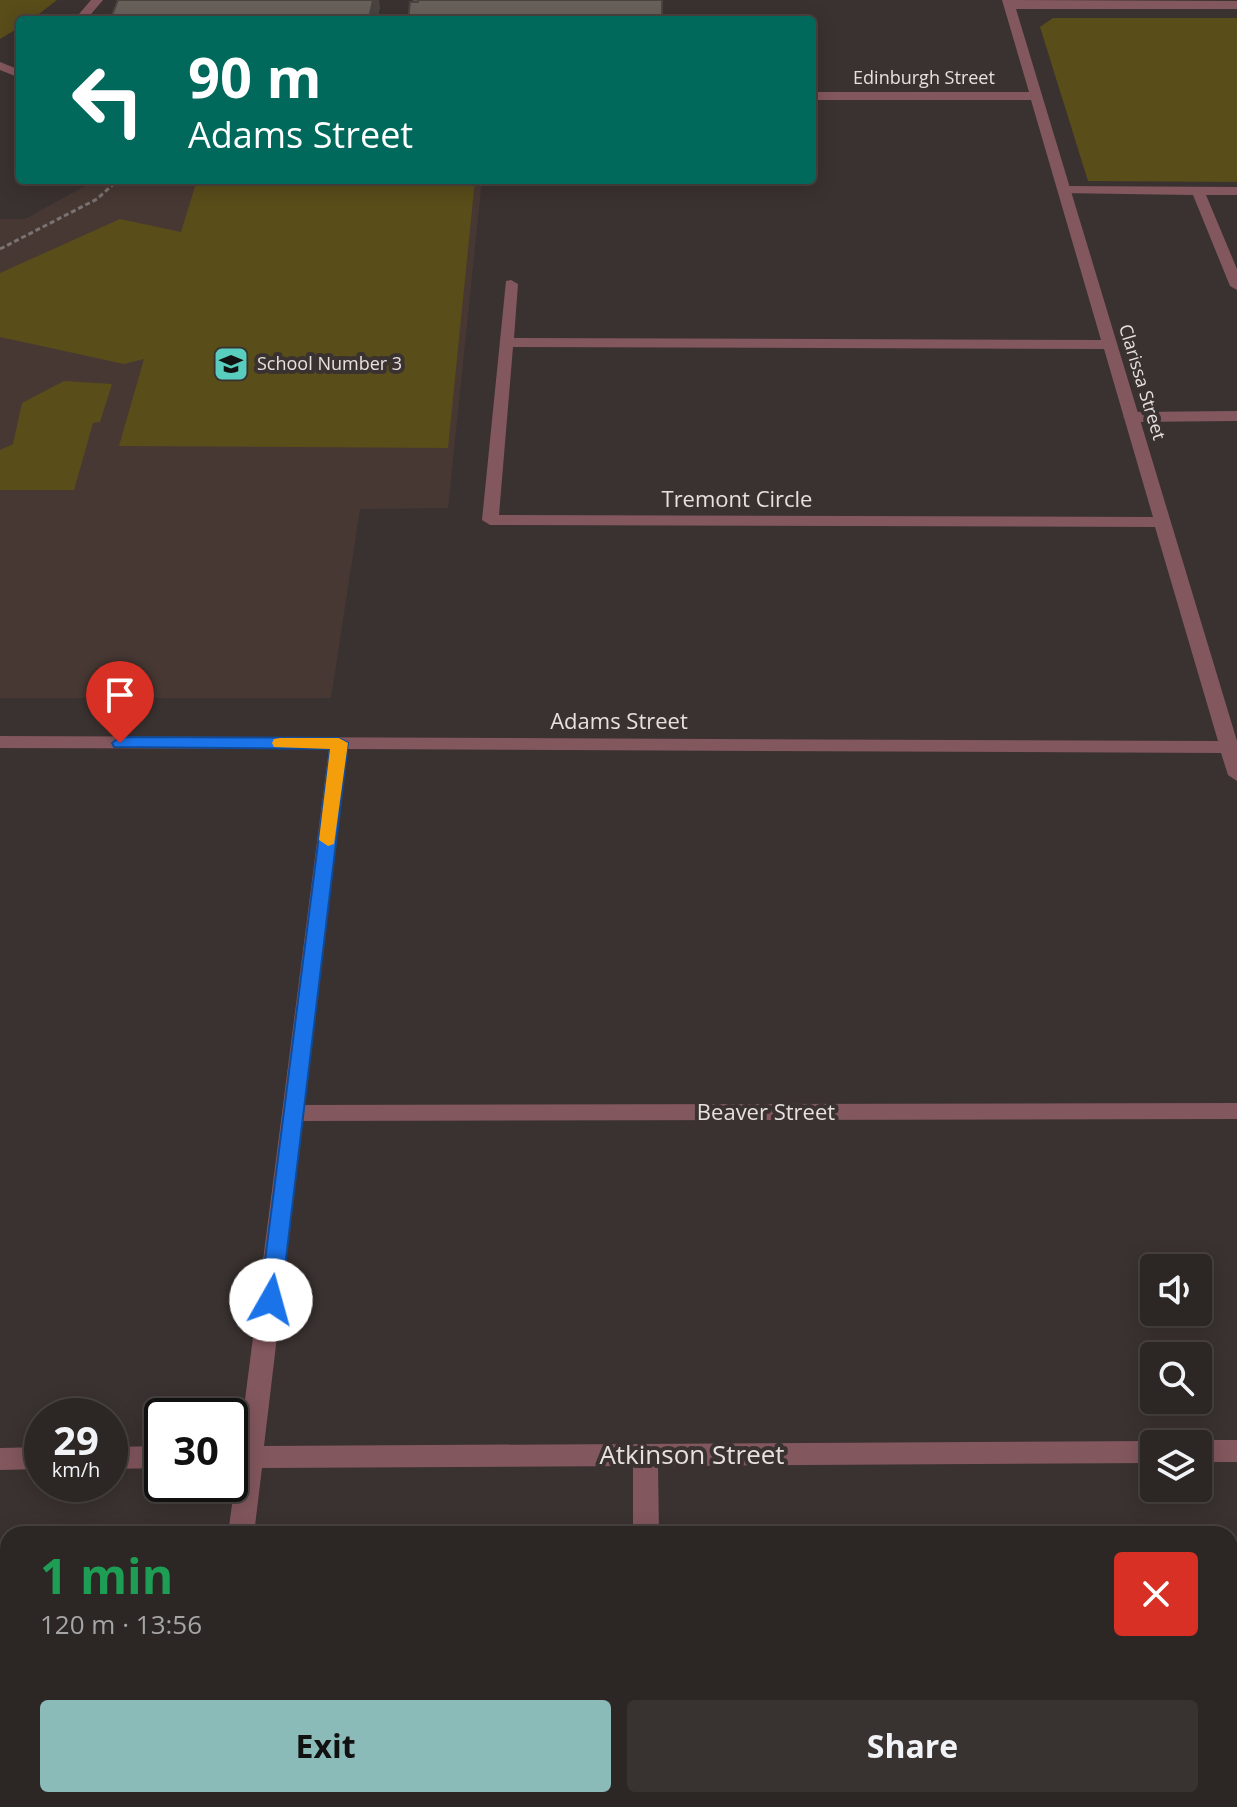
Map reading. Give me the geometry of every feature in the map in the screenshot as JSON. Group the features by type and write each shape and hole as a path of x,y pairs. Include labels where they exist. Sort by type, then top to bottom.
{"street":[{"path":"83,16 97,0"},
{"path":"1008,3 1237,5"},
{"name":"Clarissa Street","path":"1008,3 1162,522 1233,747 1237,775"},
{"path":"0,64 15,58"},
{"name":"Edinburgh Street","path":"816,96 1036,96"},
{"path":"1064,190 1237,191"},
{"path":"1198,191 1237,286"},
{"name":"Tremont Circle","path":"511,284 490,520 1162,522"},
{"path":"505,342 1110,345"},
{"path":"1131,417 1237,416"},
{"name":"Adams Street","path":"0,742 1233,747"},
{"path":"248,1405 294,1113 339,743"},
{"name":"Beaver Street","path":"294,1113 1237,1111"},
{"path":"1212,1451 1237,1451"},
{"name":"Atkinson Street","path":"248,1456 1140,1452"},
{"path":"645,1455 646,1526"},
{"path":"0,1459 24,1458"},
{"path":"241,1502 241,1526"}],"path":[{"path":"0,249 97,199 114,184"}],"shaded area":[{"path":"0,0 57,0 36,16 16,16 16,29 0,39"},
{"path":"1053,18 1237,18 1237,182 1088,181 1040,27"},
{"name":"School Number 3","path":"89,184 482,184 448,508 360,509 331,698 0,698 0,219 25,219"},
{"path":"196,184 475,184 448,448 119,446 144,359 124,364 0,337 0,273 120,219 181,232"},
{"path":"64,381 112,384 100,422 93,423 74,490 0,490 0,450 13,444 22,403"}],"building":[{"path":"118,0 373,0 370,16 112,16"},
{"path":"662,0 662,16 408,16 410,2"}],"slow traffic":[{"path":"280,743 339,743 328,840"}],"place":[{"name":"School Number 3","path":"231,364"}],"route":[{"path":"120,743 339,743 271,1300"}]}
